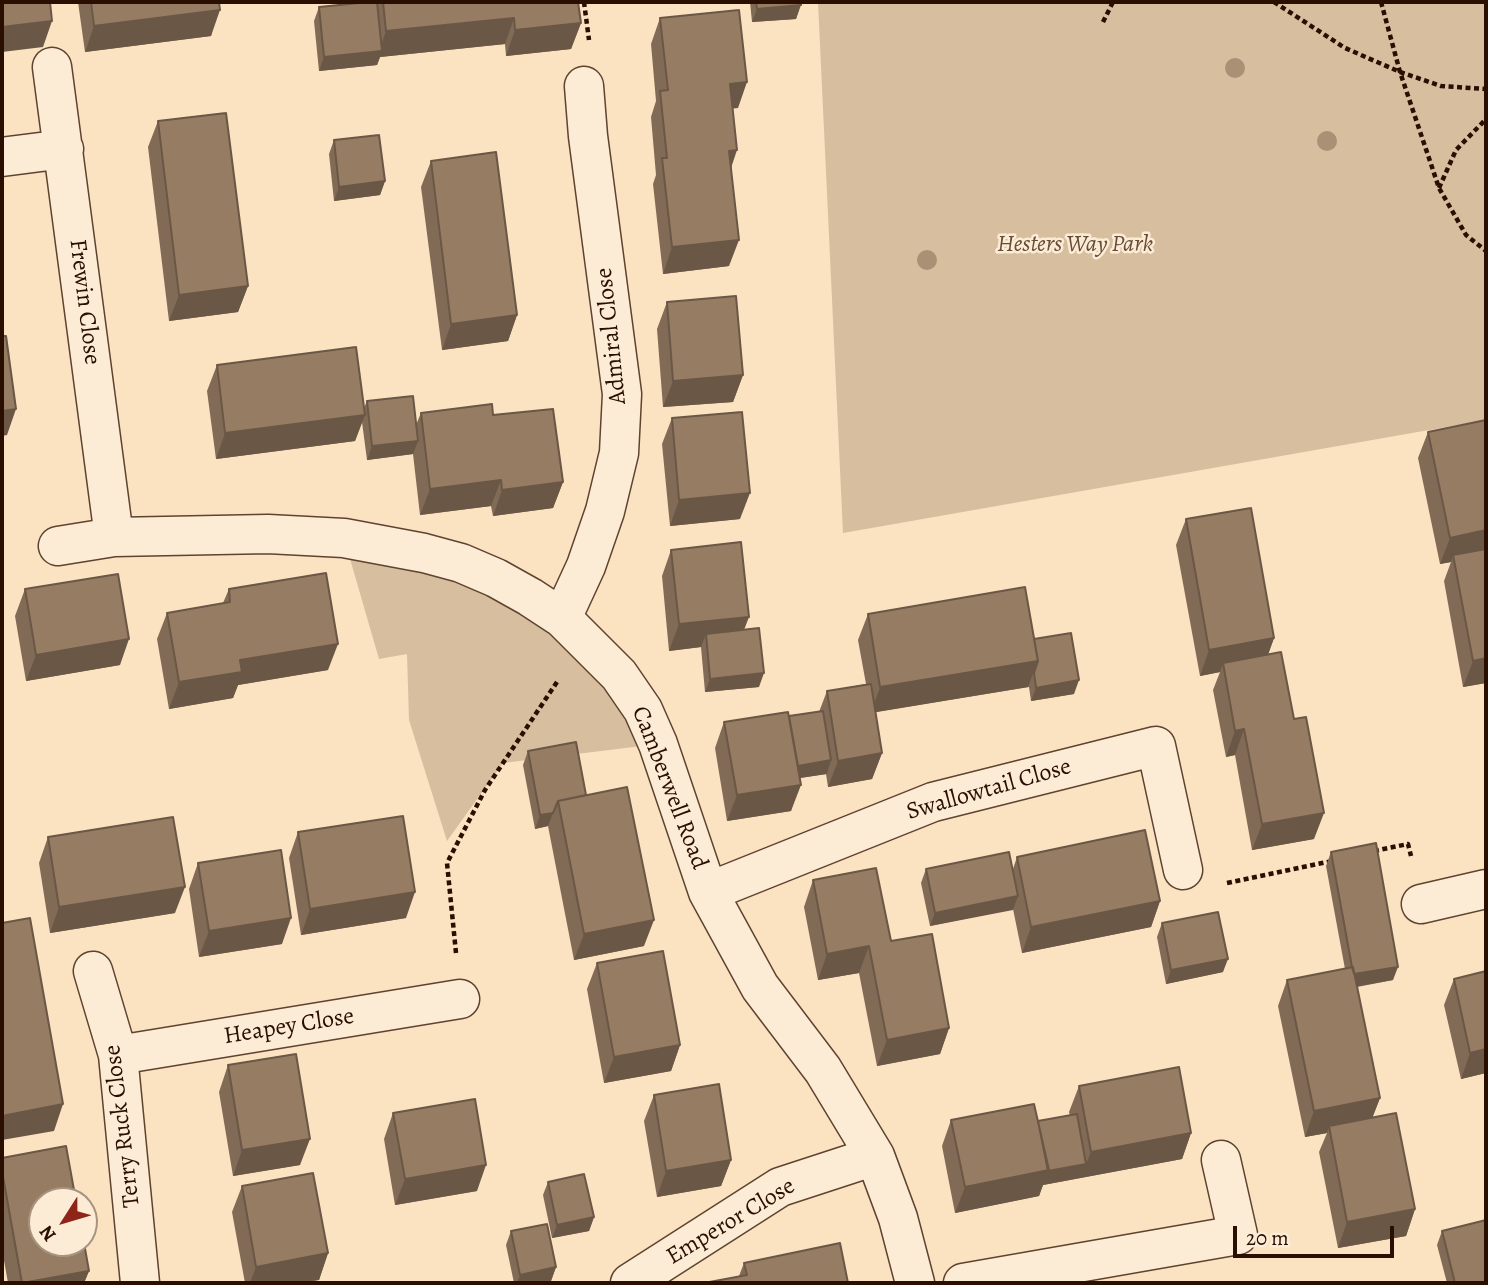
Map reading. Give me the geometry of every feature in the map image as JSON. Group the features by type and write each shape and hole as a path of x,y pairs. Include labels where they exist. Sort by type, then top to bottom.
{"street":[{"name":"Frewin Close","path":"52,67 114,537"},
{"name":"Admiral Close","path":"574,629 586,566 606,510 619,453 622,394 588,136 584,86"},
{"path":"2,157 64,149"},
{"name":"Camberwell Road","path":"58,546 114,537 268,534 344,538 461,563 507,584 574,629 620,675 643,710 658,744 708,892 760,987 824,1070 875,1156 898,1218 915,1283"},
{"name":"Swallowtail Close","path":"708,892 933,802 1156,746 1183,870"},
{"path":"1421,904 1486,889"},
{"name":"Terry Ruck Close","path":"93,971 118,1055 140,1283"},
{"name":"Heapey Close","path":"118,1055 460,999"},
{"name":"Emperor Close","path":"630,1283 780,1187 875,1156"},
{"path":"964,1283 1238,1235 1222,1160"}],"path":[{"path":"1103,22 1113,2"},
{"path":"1274,2 1345,48 1399,72 1441,86 1486,89"},
{"path":"1381,2 1399,72 1439,188 1466,235 1486,251"},
{"path":"1439,188 1456,150 1486,119"},
{"path":"460,999 447,863 574,629"},
{"path":"1369,853 1409,844 1421,904"},
{"path":"1183,870 1209,887 1342,858"}],"green space":[{"name":"Hesters Way Park","path":"818,2 1486,2 1486,420 843,533"},
{"path":"344,538 530,597 658,744 503,763 447,841 409,720 407,654 379,659"}],"building":[{"path":"2,2 50,2 52,21 2,27"},
{"path":"91,2 219,2 220,10 94,26"},
{"path":"377,2 382,51 324,57 319,7"},
{"path":"383,2 578,2 581,23 515,30 514,18 386,31"},
{"path":"756,2 801,2 801,5 757,9"},
{"path":"739,10 747,82 730,84 737,150 729,151 739,240 672,247 662,158 667,158 660,91 668,90 660,18"},
{"path":"226,113 248,286 179,295 158,121"},
{"path":"379,135 385,181 339,187 334,140"},
{"path":"496,152 517,315 451,324 431,161"},
{"path":"736,296 743,375 673,381 667,302"},
{"path":"2,336 6,336 16,409 2,411"},
{"path":"356,347 365,415 225,433 217,365"},
{"path":"413,396 418,441 372,446 367,401"},
{"path":"492,404 493,415 553,409 563,482 502,490 501,480 430,489 421,413"},
{"path":"742,412 750,493 679,500 672,418"},
{"path":"1486,420 1486,530 1450,538 1428,432"},
{"path":"1251,508 1274,638 1209,650 1186,519"},
{"path":"741,542 749,617 679,624 671,550"},
{"path":"1486,549 1486,658 1473,661 1453,555"},
{"path":"326,573 338,644 240,660 242,672 179,682 167,613 230,602 229,589"},
{"path":"118,574 129,639 36,655 25,589"},
{"path":"1025,587 1038,661 880,687 868,614"},
{"path":"759,628 764,673 710,679 706,634"},
{"path":"1071,633 1079,680 1036,688 1034,673 1038,661 1034,639"},
{"path":"1281,652 1294,719 1306,717 1324,813 1262,824 1244,729 1235,731 1223,663"},
{"path":"871,684 882,753 838,761 827,691"},
{"path":"823,711 831,760 798,766 789,716"},
{"path":"788,712 801,785 737,795 724,722"},
{"path":"576,742 586,795 558,801 553,813 540,815 528,751"},
{"path":"627,787 654,920 584,934 558,801"},
{"path":"403,816 415,892 310,909 298,832"},
{"path":"173,817 185,887 59,907 48,837"},
{"path":"1145,830 1160,901 1031,927 1017,857"},
{"path":"1376,843 1398,967 1354,974 1331,852"},
{"path":"281,850 291,918 209,931 198,863"},
{"path":"1009,852 1018,896 935,913 926,869"},
{"path":"876,868 891,941 932,934 949,1028 887,1040 869,946 827,954 813,880"},
{"path":"1218,912 1228,959 1171,970 1162,923"},
{"path":"30,918 63,1104 2,1116 2,923"},
{"path":"663,951 680,1045 614,1057 597,963"},
{"path":"1353,967 1380,1098 1314,1111 1287,980"},
{"path":"1486,971 1486,1049 1470,1053 1454,979"},
{"path":"296,1054 310,1139 242,1150 228,1065"},
{"path":"1179,1067 1191,1133 1091,1152 1079,1086"},
{"path":"719,1084 731,1160 666,1171 654,1095"},
{"path":"475,1099 486,1165 405,1179 393,1113"},
{"path":"1034,1104 1049,1170 965,1187 951,1120"},
{"path":"1396,1113 1415,1209 1347,1222 1329,1126"},
{"path":"1077,1114 1086,1164 1048,1171 1038,1121"},
{"path":"66,1146 73,1187 28,1187 28,1257 86,1257 89,1271 22,1283 2,1158"},
{"path":"313,1173 328,1253 256,1267 242,1186"},
{"path":"584,1174 594,1217 557,1225 548,1182"},
{"path":"1486,1220 1486,1283 1455,1283 1442,1231"},
{"path":"547,1224 556,1267 520,1275 511,1231"},
{"path":"840,1243 848,1283 704,1283 747,1275 744,1263"}]}
